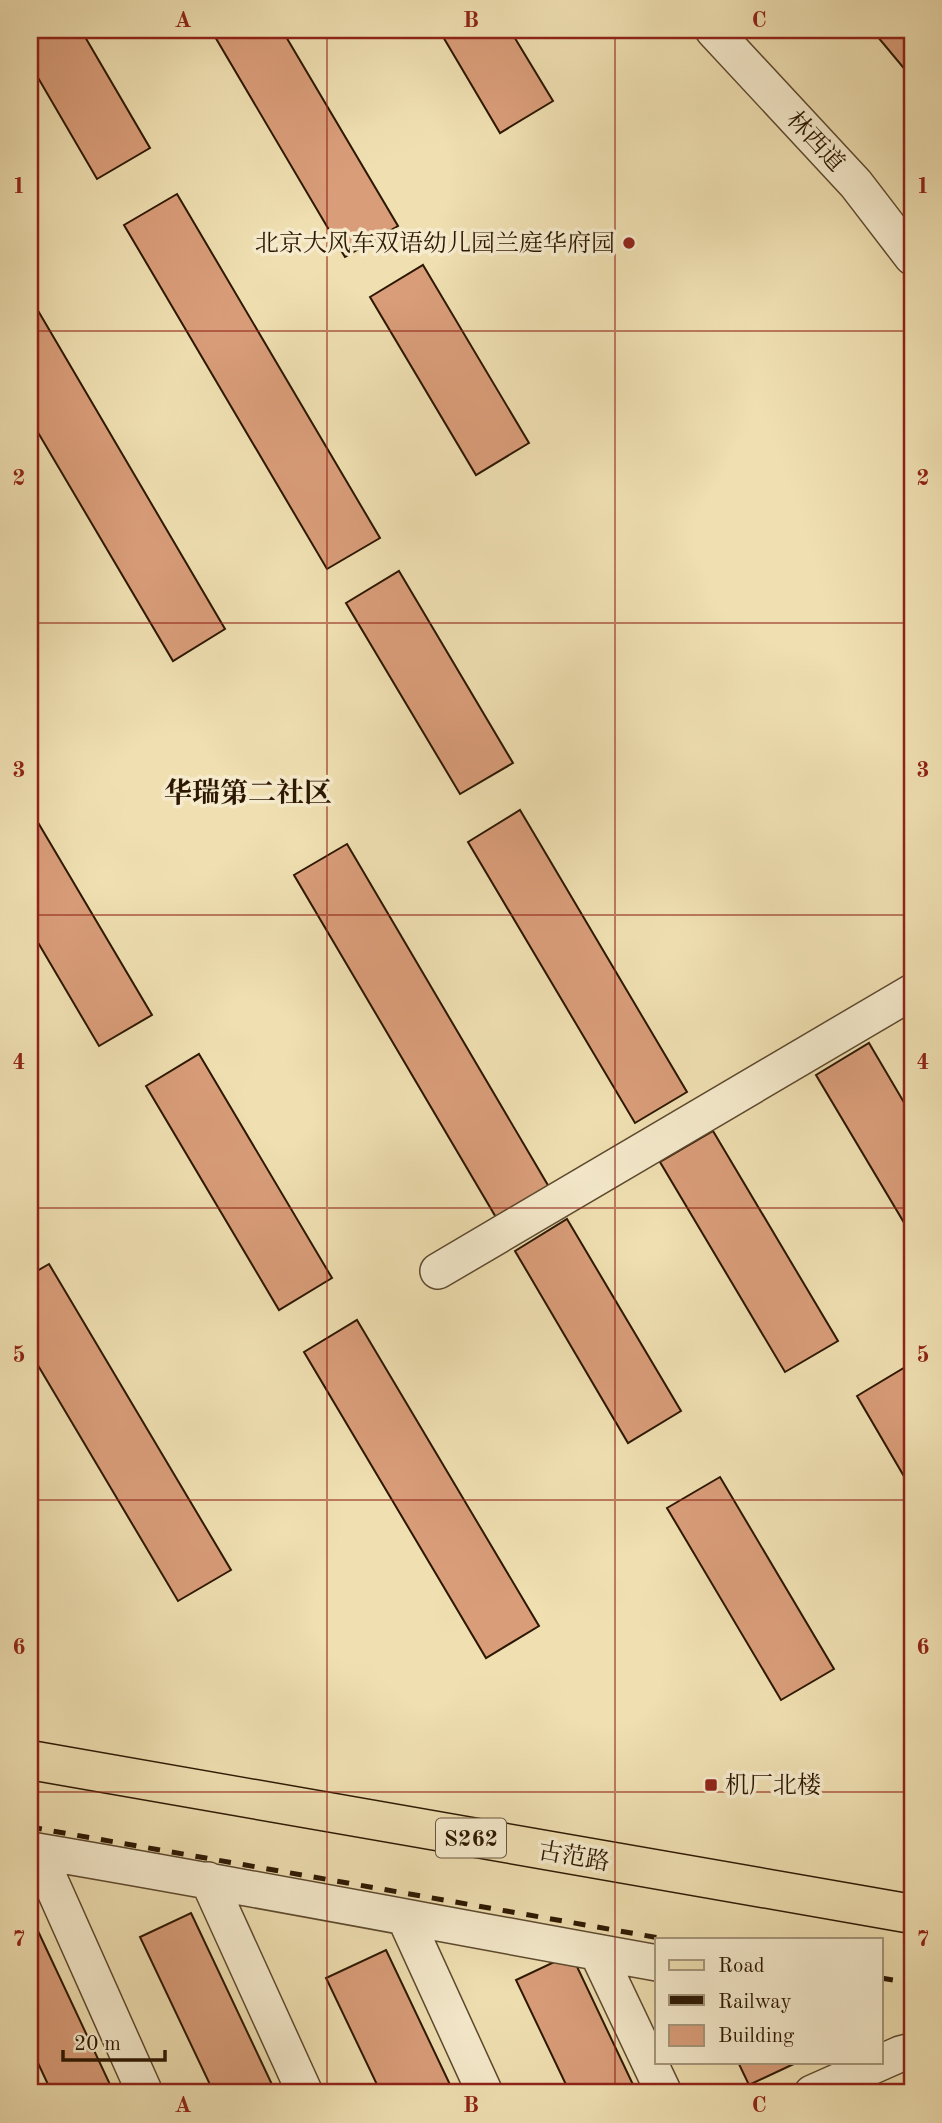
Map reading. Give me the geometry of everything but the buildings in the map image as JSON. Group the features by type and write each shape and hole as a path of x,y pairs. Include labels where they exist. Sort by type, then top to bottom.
{"main road":[{"name":"古范路","path":"30,1760 912,1914"}],"street":[{"name":"林西道","path":"713,30 856,184 912,257"},
{"path":"438,1271 912,992"},
{"path":"145,2093 37,1851 655,1963"},
{"path":"208,1880 305,2093"},
{"path":"405,1918 485,2093"},
{"path":"597,1952 664,2093"},
{"path":"812,2093 865,2075 900,2054 912,2051"}],"railway":[{"path":"30,1827 659,1938"},
{"path":"883,1978 912,1983"}],"place":[{"name":"北京大风车双语幼儿园兰庭华府园","path":"629,243"},
{"name":"机厂北楼","path":"711,1785"}],"district":[{"name":"华瑞第二社区","path":"248,792"}]}
